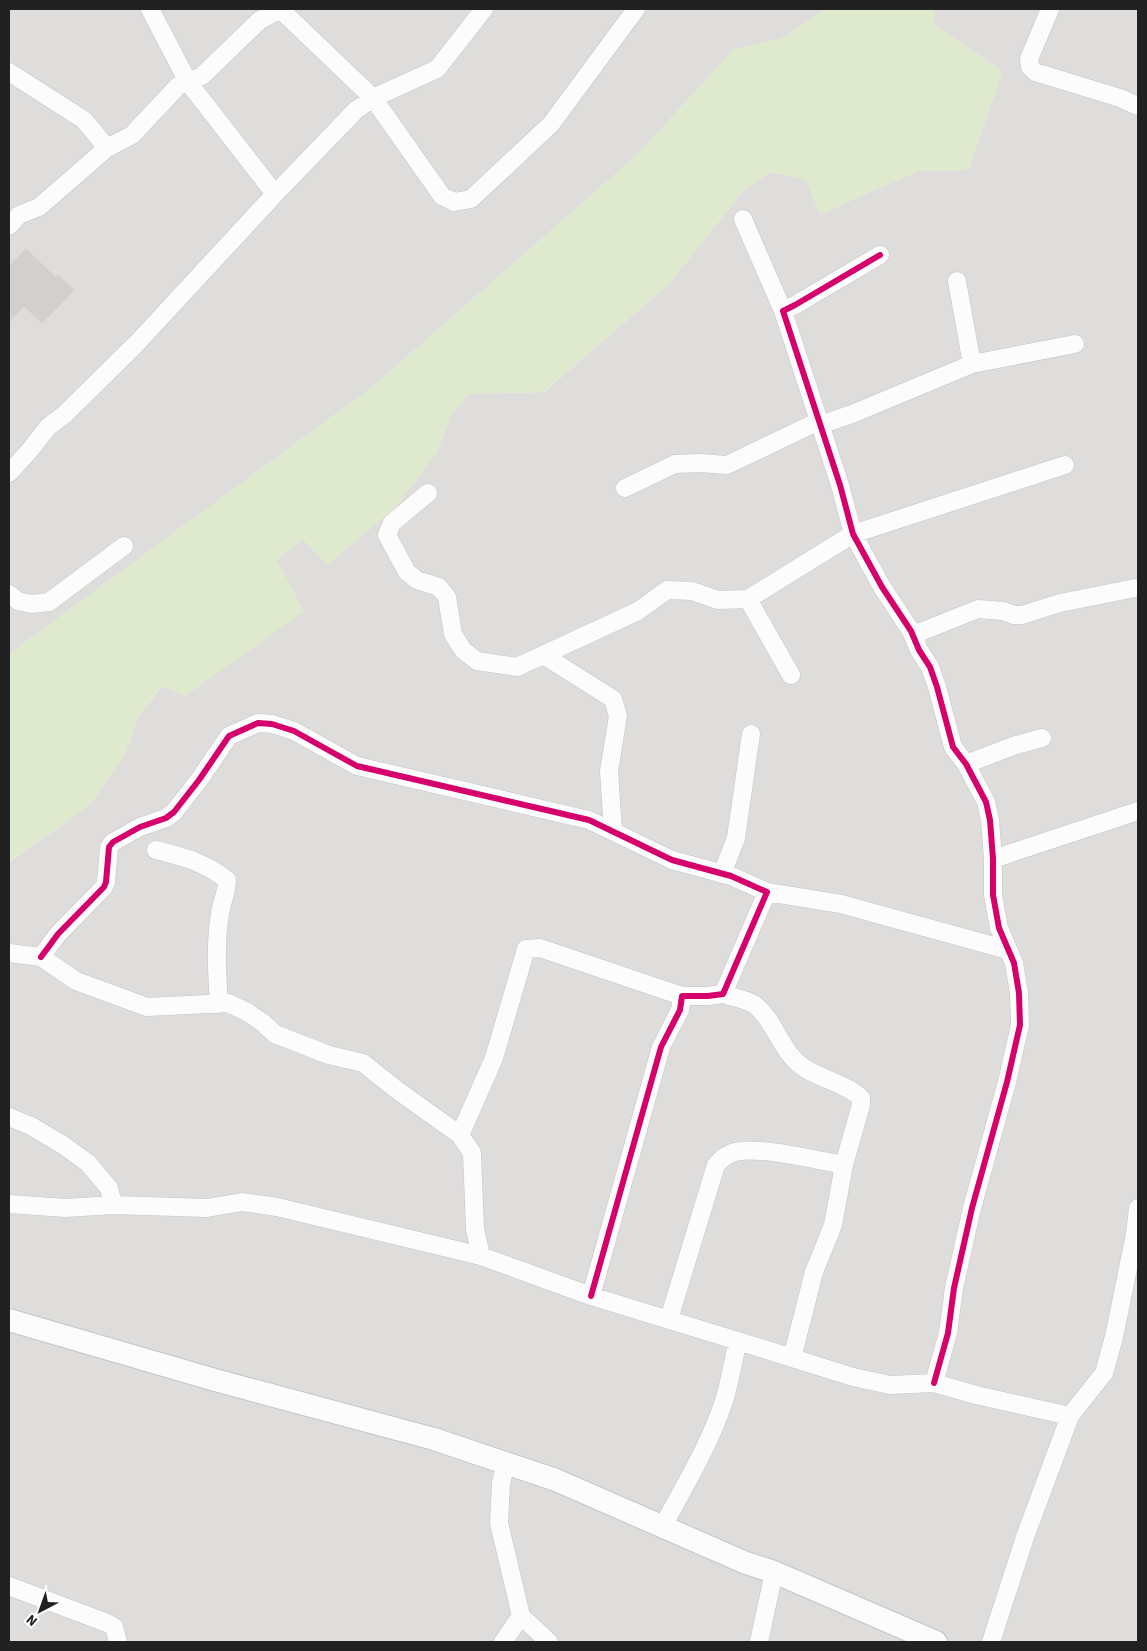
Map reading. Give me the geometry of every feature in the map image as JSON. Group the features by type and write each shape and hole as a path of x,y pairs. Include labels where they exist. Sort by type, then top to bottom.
{"street":[{"path":"150,9 188,82 275,194"},
{"path":"9,226 19,215 39,207 108,148 132,135 178,86 202,76 260,20 280,9 373,98 442,196 454,202 471,199 551,124 636,9"},
{"path":"9,473 48,427 64,415 137,343 356,110 373,98 437,69 484,9"},
{"path":"1050,9 1029,59 1030,67 1035,72 1120,98 1138,106"},
{"path":"9,72 84,120 108,148"},
{"path":"743,219 783,311 853,534 882,587 913,635 919,650 930,666 953,747 966,764 986,802 990,820 993,859 993,895 999,928 1014,963 1019,993 1020,1025 1007,1082 972,1208 954,1288 948,1333 934,1383"},
{"path":"783,311 880,255"},
{"path":"958,280 972,364"},
{"path":"624,488 675,464 727,465 819,423 852,414 972,364 1075,344"},
{"path":"428,493 392,522 387,535 407,572 417,580 440,587 447,597 453,634 463,650 477,661 517,667 638,611 667,590 692,591 718,600 748,599 853,534 1065,465"},
{"path":"9,594 18,601 32,604 49,602 124,546"},
{"path":"913,635 978,609 1022,615 1060,603 1135,588"},
{"path":"748,599 791,675"},
{"path":"543,655 613,699 618,716 609,771 613,832"},
{"path":"41,957 58,934 104,887 109,847 113,842 140,827 166,818 174,812 229,736 258,723 272,724 294,731 357,766 589,820 672,860 722,874 767,892 841,904 1008,950"},
{"path":"722,874 736,838 751,734"},
{"path":"966,764 1016,745 1042,738"},
{"path":"993,859 1138,811"},
{"path":"156,850 192,860 214,869 228,880 220,913 216,965 220,1004"},
{"path":"723,994 767,892"},
{"path":"460,1136 494,1058 526,949 540,948 682,996 723,994 755,1005 773,1028 780,1043 801,1066 824,1079 856,1093 861,1098 861,1105 844,1165 833,1225 814,1272 792,1358"},
{"path":"9,953 41,957 76,981 147,1006 228,1004 246,1012 263,1023 275,1034 329,1055 363,1063 460,1136 472,1153 475,1229 481,1256"},
{"path":"591,1296 661,1047 680,1010 682,996"},
{"path":"9,1117 31,1126 88,1163 109,1188 113,1204"},
{"path":"669,1319 716,1165 719,1161 734,1152 755,1150 844,1165"},
{"path":"9,1204 65,1208 113,1204 207,1208 242,1202 277,1206 481,1256 591,1296 853,1377 890,1385 934,1383 976,1396 1070,1416"},
{"path":"991,1642 1025,1537 1070,1416 1104,1373 1114,1337 1135,1234 1138,1208"},
{"path":"9,1320 215,1380 434,1439 556,1480 746,1563 774,1572 936,1642"},
{"path":"663,1526 702,1455 715,1425 724,1400 738,1341"},
{"path":"506,1463 501,1483 499,1523 521,1616 549,1642"},
{"path":"759,1642 774,1572"},
{"path":"9,1586 107,1623 114,1627 118,1642"},
{"path":"503,1642 521,1616"}],"shaded area":[{"path":"9,9 825,9 780,39 734,49 637,155 372,387 9,654"},
{"path":"935,9 1138,9 1138,1642 9,1642 9,862 89,806 124,756 138,718 162,686 304,612 276,560 303,539 328,564 394,509 437,452 452,414 469,394 544,392 668,285 742,192 770,172 806,180 820,214 919,171 968,170 1003,72 934,24"}],"green space":[{"path":"825,9 935,9 934,24 1003,72 968,170 919,171 820,214 806,180 770,172 742,192 668,285 543,392 469,394 452,414 437,452 394,509 327,565 303,539 277,560 304,612 185,696 161,686 138,718 124,756 89,806 9,861 9,654 372,387 637,155 734,49 780,39"}],"building":[{"path":"26,249 56,278 58,275 74,290 42,323 24,306 9,322 9,267"}],"cycle path":[{"path":"880,255 783,311 840,485 853,534 882,587 911,631 919,650 930,667 953,747 966,764 986,802 990,820 993,859 993,895 999,928 1014,963 1019,993 1020,1025 1007,1082 972,1208 954,1288 948,1333 934,1383"},
{"path":"41,957 58,934 104,887 109,847 113,842 140,827 166,818 174,812 229,736 258,723 272,724 294,731 357,766 589,820 672,860 731,876 767,892 723,994 682,996 680,1010 661,1047 591,1296"}]}
